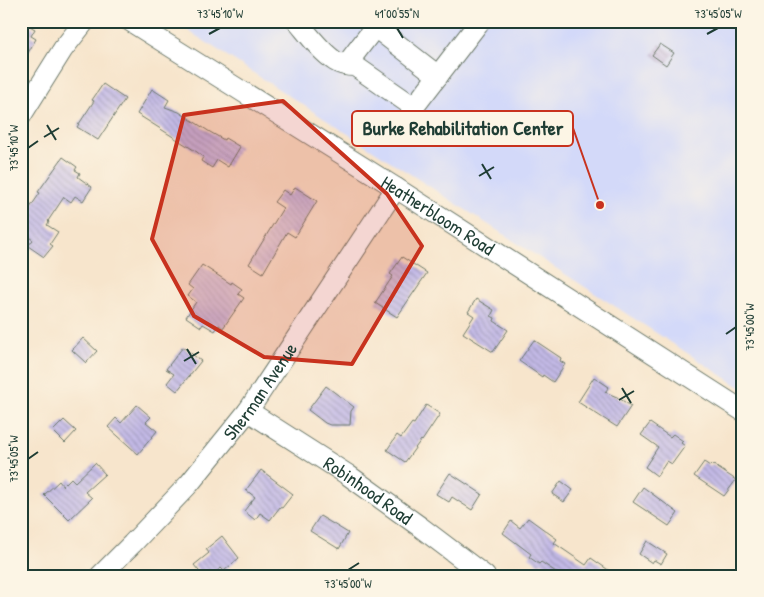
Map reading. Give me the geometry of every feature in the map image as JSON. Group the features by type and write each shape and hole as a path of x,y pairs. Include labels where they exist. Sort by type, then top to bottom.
{"street":[{"path":"21,116 63,49 85,21"},
{"name":"Heatherbloom Road","path":"130,21 396,188 743,411"},
{"path":"297,21 319,47 336,62 355,66 414,107 480,21"},
{"path":"346,65 375,27 438,76"},
{"name":"Sherman Avenue","path":"100,576 189,484 248,411 396,188"},
{"name":"Robinhood Road","path":"248,411 348,475 485,576"}],"highlighted area":[{"path":"283,101 387,194 422,246 352,364 264,357 194,316 152,239 184,115"}],"shaded area":[{"path":"173,21 743,21 743,389"}],"building":[{"path":"21,21 35,29 31,36 36,39 21,65"},
{"path":"660,44 674,53 666,65 652,55"},
{"path":"103,84 125,99 98,140 77,127"},
{"path":"152,89 169,100 165,107 179,112 210,132 240,147 228,167 217,160 212,168 201,161 203,157 197,152 137,114"},
{"path":"63,157 77,167 75,170 80,173 78,177 92,187 83,201 75,196 71,202 64,197 48,221 47,225 58,232 50,244 53,246 44,257 28,246 33,240 21,232 21,221 40,193 38,192"},
{"path":"295,187 317,201 295,237 287,232 263,273 249,264 283,208 274,202 283,190 290,195"},
{"path":"402,257 427,273 397,317 375,303 393,276 390,274"},
{"path":"202,265 242,289 238,294 244,298 223,328 219,325 215,331 203,324 201,327 186,317 196,302 188,296 193,289 188,285"},
{"path":"476,299 494,310 491,316 495,318 494,321 508,330 493,352 463,333 474,316 468,312"},
{"path":"83,338 97,351 86,363 72,350"},
{"path":"534,340 561,358 560,361 565,364 553,382 543,375 542,377 519,361"},
{"path":"183,347 201,361 177,391 167,383 174,374 166,369"},
{"path":"594,377 609,387 605,392 631,406 617,427 578,402"},
{"path":"326,386 354,407 351,411 350,425 330,425 308,410"},
{"path":"137,405 151,417 146,422 157,431 138,454 108,427 116,418 121,423"},
{"path":"426,405 440,414 405,462 387,450 397,435 401,438 412,423 414,424"},
{"path":"64,420 76,431 65,443 53,431"},
{"path":"650,423 670,437 673,434 683,441 681,443 685,446 672,464 667,461 657,476 645,467 658,447 641,435"},
{"path":"704,462 710,466 712,464 736,480 724,496 694,476"},
{"path":"95,463 105,474 85,492 92,498 69,520 44,495 59,481 63,486 71,478 75,482"},
{"path":"261,470 293,494 270,520 260,513 255,520 244,511 255,497 246,490"},
{"path":"450,473 482,494 472,510 452,497 449,502 436,494"},
{"path":"561,481 573,490 564,502 552,494"},
{"path":"643,487 678,513 669,526 633,502"},
{"path":"320,516 348,533 339,549 310,531"},
{"path":"528,518 557,539 554,543 586,565 591,558 617,576 562,576 541,562 539,564 529,557 531,554 503,533 511,521 520,528"},
{"path":"222,536 239,558 224,571 221,568 211,576 203,576 194,565 209,553 206,549"},
{"path":"647,541 667,554 661,564 654,560 652,563 639,554"}],"place":[{"name":"Burke Rehabilitation Center","path":"600,205"}]}
